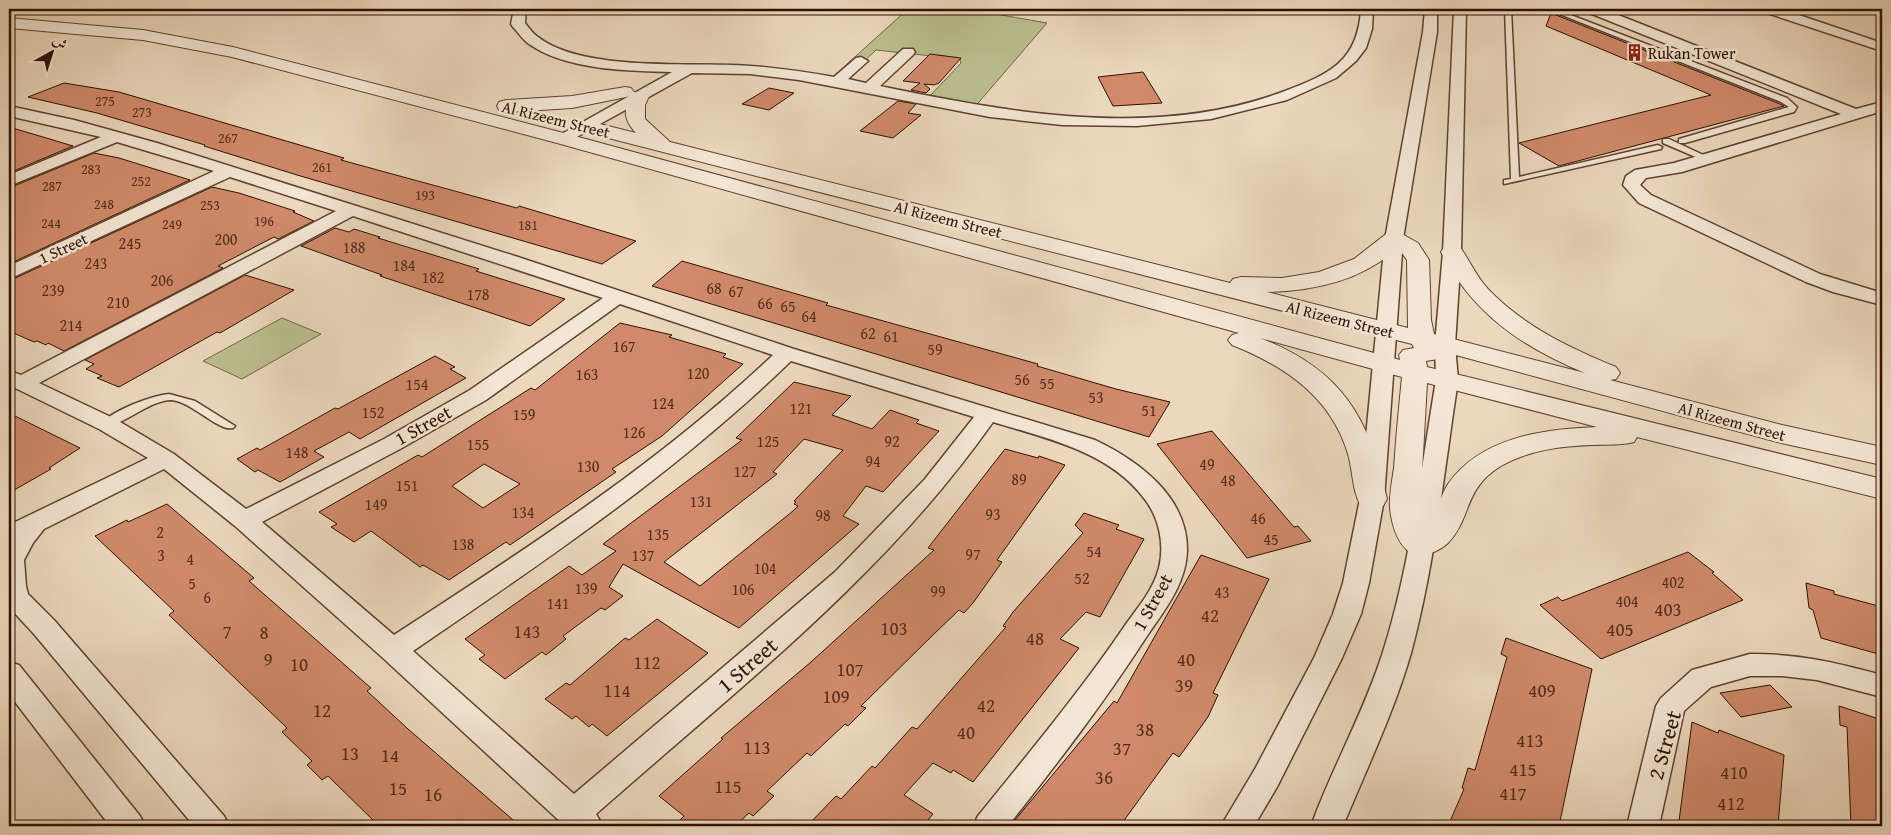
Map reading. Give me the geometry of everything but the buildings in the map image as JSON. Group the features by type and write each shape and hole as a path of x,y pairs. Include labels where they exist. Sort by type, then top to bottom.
{"street":[{"path":"520,9 517,18 521,30 533,40 551,50 589,61 665,69 758,71 838,81 875,83 915,98 992,112 1068,120 1166,119 1229,111 1296,92 1338,69 1348,61 1361,44 1368,9"},
{"path":"1417,353 1394,239 1430,32 1431,9"},
{"path":"1237,826 1275,760 1328,658 1347,614 1356,583 1372,499 1417,353 1452,252 1460,9"},
{"path":"1592,9 1855,114"},
{"path":"1769,9 1882,47"},
{"path":"9,10 113,18 202,30 409,81"},
{"name":"Al Rizeem Street","path":"9,22 120,32 212,47 564,127 665,146 1180,279 1417,353 1678,439 1882,489"},
{"path":"875,83 908,52"},
{"path":"838,81 862,61"},
{"path":"506,106 572,102 633,94 665,69"},
{"path":"564,127 687,70"},
{"path":"633,94 635,121 649,136 665,146"},
{"name":"Al Rizeem Street","path":"486,101 506,106 564,127 994,259 1129,296 1417,353"},
{"path":"1882,106 1676,168 1655,176 1648,183 1648,187 1655,197 1683,216 1812,278 1840,288 1882,299"},
{"name":"1 Street","path":"9,110 117,136 226,172 352,210 787,353 1069,438 1117,460 1137,475 1157,496 1169,520 1174,545 1171,572 1158,597 1125,649 989,826"},
{"path":"9,181 117,136"},
{"name":"1 Street","path":"9,273 226,172"},
{"name":"1 Street","path":"16,380 352,210"},
{"path":"1180,279 1253,285 1306,281 1359,266 1381,253 1394,239"},
{"path":"1327,826 1378,707 1396,655 1412,594 1420,545 1412,535 1405,508 1419,320 1418,260 1410,248 1394,239"},
{"path":"1452,252 1466,277 1477,291 1521,329 1568,356 1720,418"},
{"path":"994,259 1048,263 1085,270 1347,338 1417,353 1635,408 1720,418"},
{"path":"1129,296 1146,309 1269,351 1314,380 1339,405 1349,422 1362,452 1372,499"},
{"name":"1 Street","path":"244,520 340,471 477,395 536,357 617,297"},
{"path":"393,650 614,501 713,424 787,353"},
{"name":"1 Street","path":"16,380 107,424 160,455 244,520 393,650 580,820 855,570 919,504 951,466 987,414"},
{"name":"Al Rizeem Street","path":"1720,418 1781,434 1882,456"},
{"path":"1420,545 1436,537 1460,489 1471,477 1484,465 1518,448 1538,442 1584,436 1678,439"},
{"path":"9,521 160,455"},
{"path":"9,535 160,455"},
{"path":"36,522 19,542 9,562 12,594 213,826"},
{"name":"2 Street","path":"1643,826 1671,706 1702,678 1750,665 1782,665 1817,669 1882,686"},
{"path":"9,673 129,826"}],"lane":[{"path":"1508,9 1511,181 1658,147"},
{"path":"1550,9 1784,100 1793,107 1791,110 1682,140"},
{"path":"1639,43 1661,38"},
{"path":"1666,141 1708,159"},
{"path":"107,424 154,401 178,398 229,426"}],"green space":[{"path":"908,9 967,9 1047,23 973,109 927,99 961,63 960,59 876,50 859,66 847,64"},
{"path":"282,318 321,334 242,379 203,361"}],"place":[{"name":"Rukan Tower","path":"1634,53"}]}
